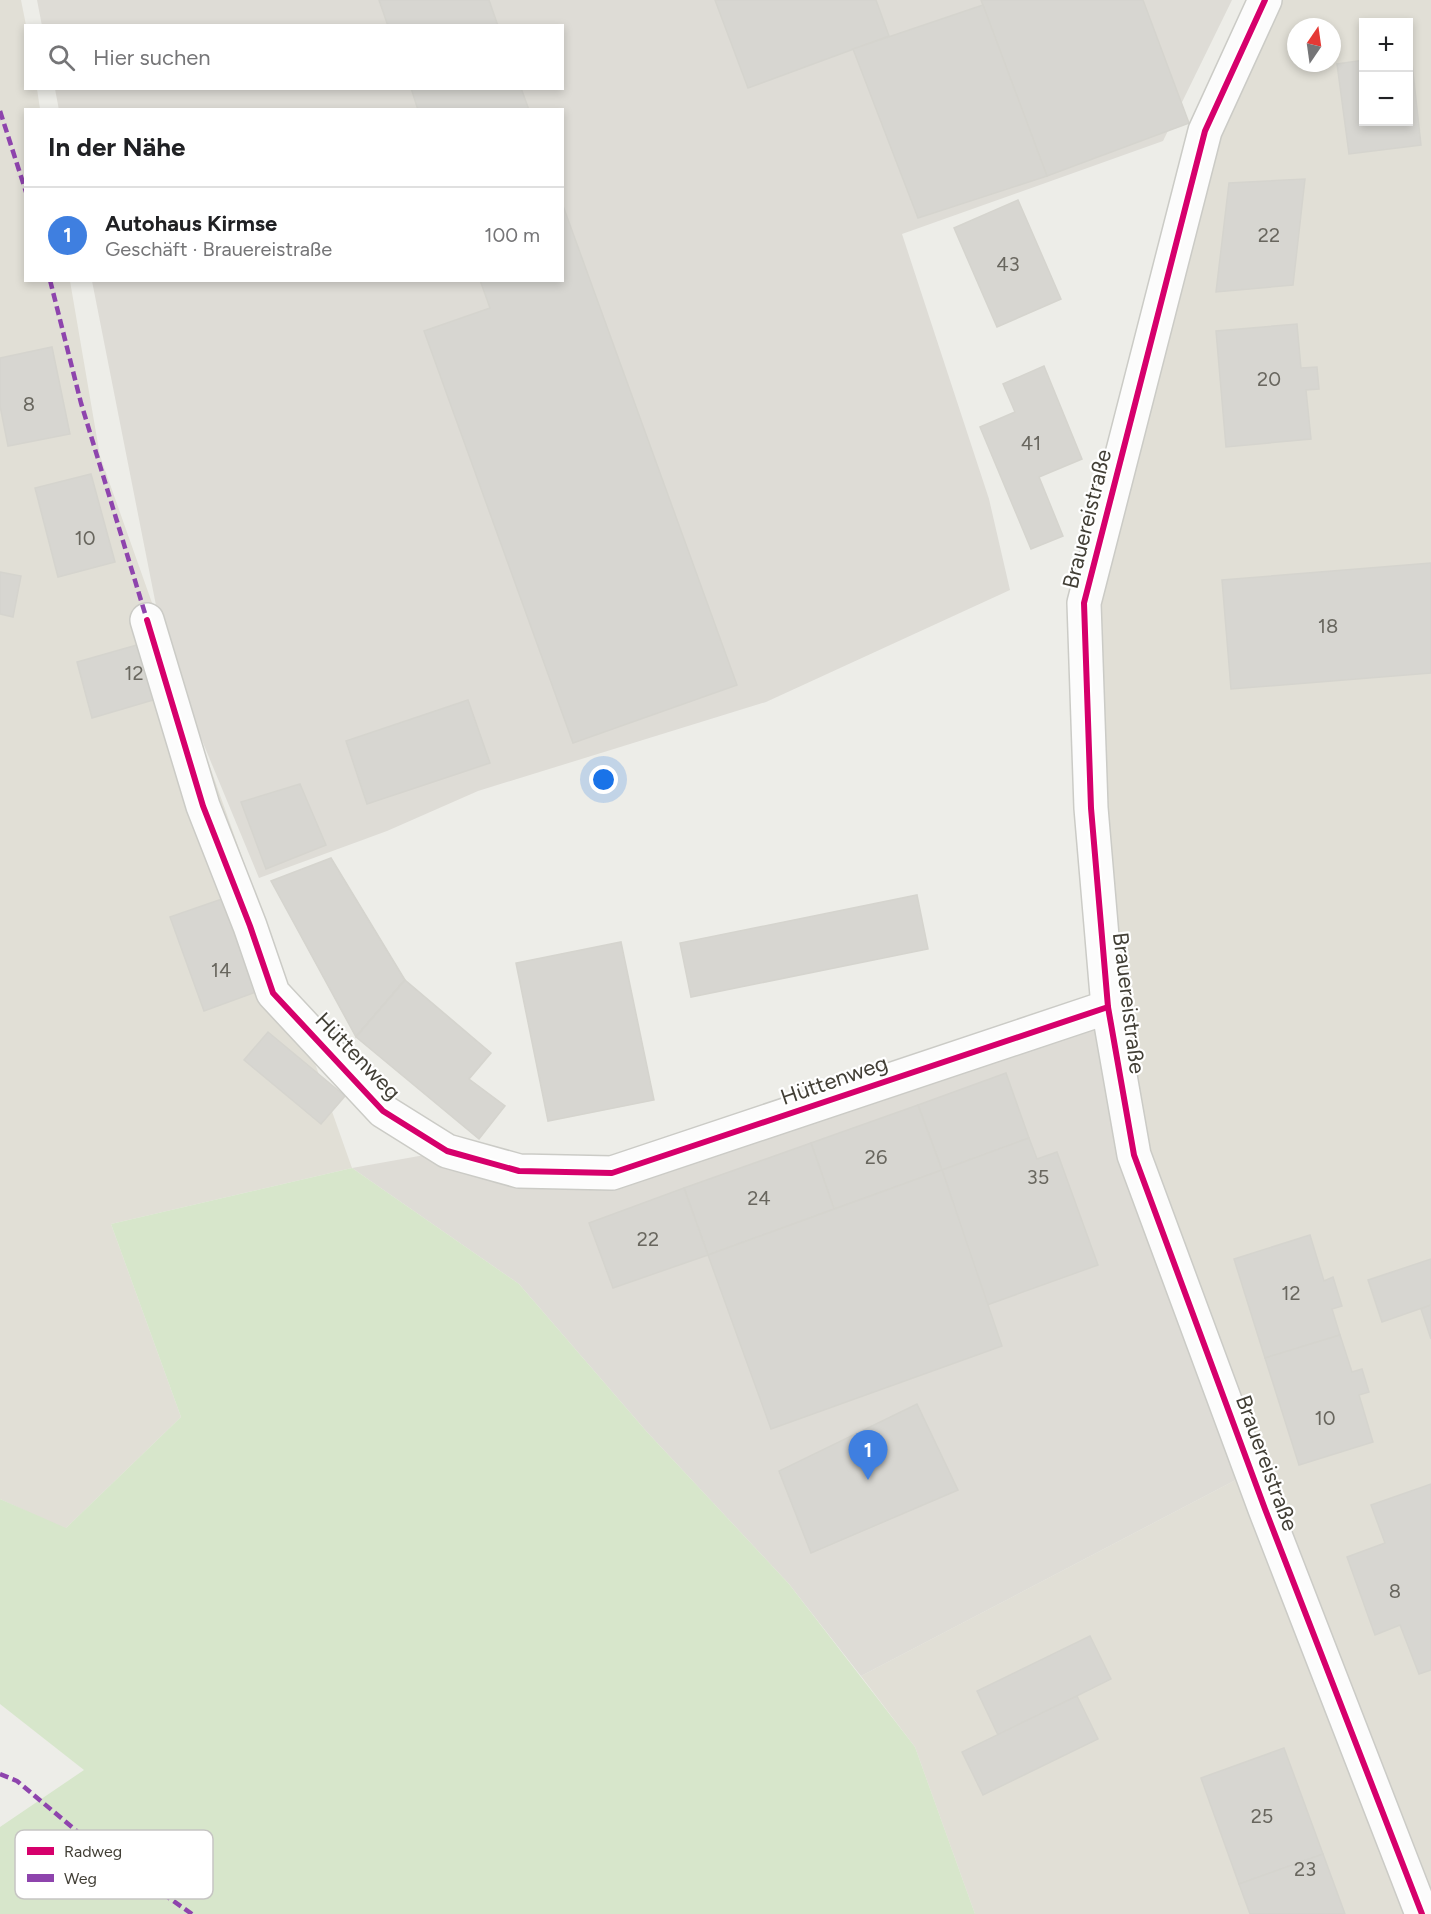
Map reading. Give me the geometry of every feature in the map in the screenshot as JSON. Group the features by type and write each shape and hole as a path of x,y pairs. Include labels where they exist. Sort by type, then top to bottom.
{"street":[{"name":"Brauereistraße","path":"1265,0 1205,131 1084,603 1091,808 1108,1007 1134,1155 1269,1520 1422,1914"},
{"name":"Hüttenweg","path":"147,620 203,806 250,926 273,993 383,1111 447,1151 519,1171 612,1173 1108,1007"}],"shaded area":[{"path":"0,0 21,0 26,24 24,90 37,90 40,108 24,108 24,282 70,282 100,456 352,1168 111,1224 181,1417 65,1529 0,1499"},
{"path":"37,0 1232,0 1163,141 902,234 989,499 1010,590 766,702 478,791 387,831 259,878 165,651 92,282 564,282 564,108 59,108 55,90 564,90 564,24 42,24"},
{"path":"1265,0 1431,0 1431,1914 975,1914 915,1747 861,1676 1251,1472 1134,1155 1084,603 1205,131"},
{"path":"1108,1007 1164,1236 1251,1472 861,1676 789,1584 647,1432 519,1284 352,1168 447,1151 612,1173"}],"green space":[{"path":"352,1168 519,1284 647,1432 789,1584 915,1747 975,1914 0,1914 0,1827 84,1770 0,1704 0,1499 66,1528 181,1417 111,1224"}],"building":[{"path":"379,0 489,0 497,24 387,24"},
{"path":"715,0 876,0 889,36 748,88"},
{"path":"981,0 1143,0 1189,123 1047,176"},
{"path":"983,5 1047,176 918,218 853,49"},
{"path":"1359,61 1359,126 1413,126 1413,72 1421,145 1349,154 1338,72 1341,72 1341,63"},
{"path":"412,90 522,90 528,108 417,108"},
{"path":"1305,179 1293,285 1216,292 1229,183"},
{"path":"1018,200 1061,299 997,327 954,228"},
{"path":"564,209 737,685 573,743 424,331 490,308 481,282 564,282"},
{"path":"1297,324 1301,368 1317,367 1319,389 1306,390 1311,439 1226,447 1216,331"},
{"path":"52,347 70,434 8,446 0,406 0,358"},
{"path":"1044,366 1082,459 1039,477 1063,536 1031,549 980,427 1015,412 1003,384"},
{"path":"91,474 115,562 58,577 35,488"},
{"path":"1431,563 1431,673 1231,689 1222,580"},
{"path":"0,572 21,576 13,617 0,614"},
{"path":"144,643 160,698 92,718 77,662"},
{"path":"468,700 490,763 367,804 346,741"},
{"path":"300,784 326,845 266,869 241,802"},
{"path":"331,858 405,980 356,1037 271,881"},
{"path":"917,895 928,949 691,997 680,943"},
{"path":"222,899 256,992 204,1011 170,917"},
{"path":"621,942 654,1100 548,1121 516,963"},
{"path":"405,980 491,1053 469,1079 505,1106 479,1139 356,1037"},
{"path":"268,1032 345,1096 321,1124 244,1060"},
{"path":"1006,1073 1029,1138 942,1170 918,1105"},
{"path":"918,1105 942,1170 834,1209 811,1143"},
{"path":"1029,1138 1037,1159 1057,1152 1098,1265 987,1305 942,1170"},
{"path":"811,1143 834,1209 708,1255 684,1188"},
{"path":"942,1170 1002,1346 771,1429 708,1255"},
{"path":"684,1188 708,1255 613,1288 589,1223"},
{"path":"1310,1235 1324,1281 1333,1277 1342,1306 1332,1309 1340,1335 1265,1358 1234,1259"},
{"path":"1431,1259 1431,1305 1382,1322 1368,1280"},
{"path":"1431,1305 1431,1339 1421,1309"},
{"path":"1340,1335 1352,1372 1362,1369 1369,1392 1359,1395 1373,1442 1299,1465 1265,1358"},
{"path":"917,1404 958,1490 811,1553 779,1471"},
{"path":"1431,1484 1431,1670 1419,1674 1400,1625 1375,1635 1347,1557 1385,1543 1371,1505"},
{"path":"1090,1636 1111,1679 998,1735 977,1691"},
{"path":"1077,1696 1098,1739 983,1795 962,1752"},
{"path":"1284,1748 1323,1854 1239,1884 1201,1778"},
{"path":"1323,1854 1345,1914 1250,1914 1239,1884"}],"marked path":[{"path":"0,111 24,186"},
{"path":"51,282 81,403 147,620"},
{"path":"0,1774 17,1781 76,1830"},
{"path":"170,1899 192,1914"}],"cycle path":[{"path":"1265,0 1205,131 1084,603 1091,808 1108,1007 1134,1155 1265,1509 1422,1914"},
{"path":"147,620 203,806 250,926 273,993 383,1111 447,1151 519,1171 612,1173 1108,1007"}],"place":[{"name":"Autohaus Kirmse","path":"868,1480"}]}
